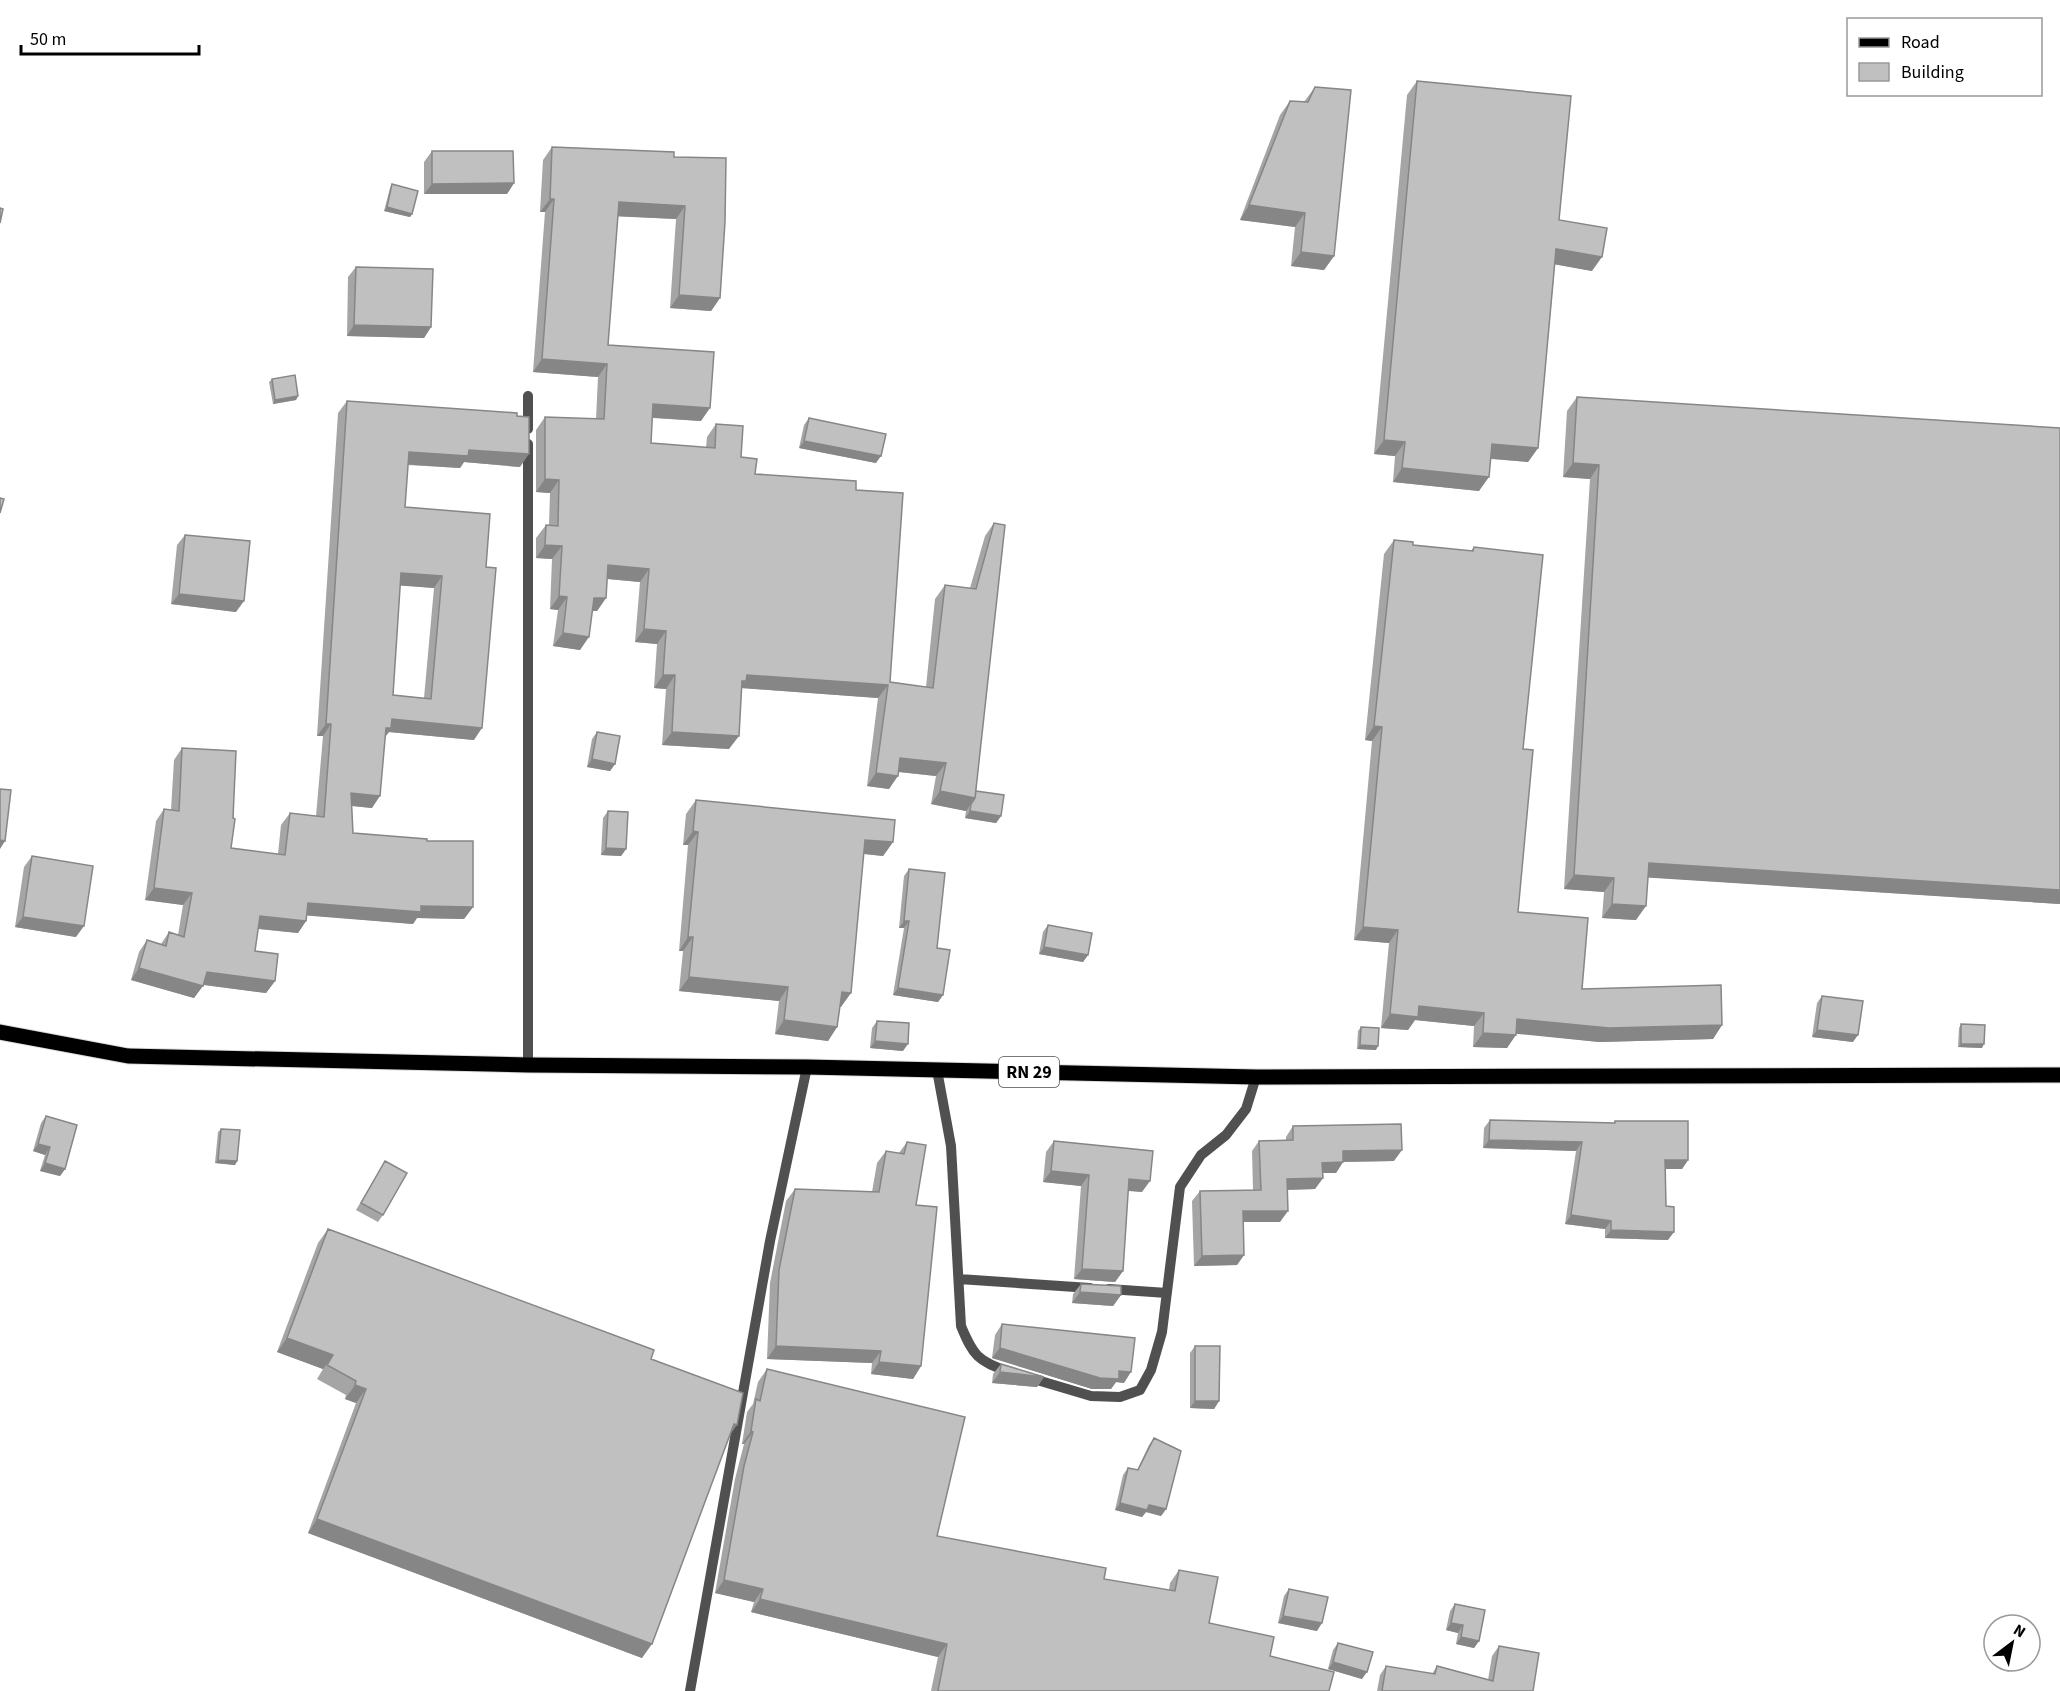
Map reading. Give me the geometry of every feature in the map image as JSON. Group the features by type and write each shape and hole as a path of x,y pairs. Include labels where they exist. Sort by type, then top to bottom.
{"main road":[{"name":"RN 29","path":"0,1032 128,1056 528,1065 807,1067 1256,1077 2060,1075"}],"lane":[{"path":"528,396 528,1065"},
{"path":"690,1691 770,1241 807,1067"},
{"path":"937,1070 951,1146 961,1326 971,1350 988,1365 1091,1396 1120,1397 1140,1390 1151,1370 1160,1341 1180,1187 1201,1155 1227,1135 1246,1109 1256,1077"},
{"path":"958,1279 1167,1293"}],"building":[{"path":"1417,81 1571,96 1559,220 1607,228 1602,257 1556,249 1538,448 1492,444 1489,477 1402,468 1405,442 1384,440"},
{"path":"1315,87 1351,90 1334,256 1301,252 1305,213 1249,205 1290,101 1308,102"},
{"path":"552,147 674,152 674,157 726,158 720,298 679,295 685,206 619,202 608,345 714,352 710,408 653,404 651,443 715,448 716,424 743,426 741,457 757,459 755,474 856,481 856,490 903,493 890,682 933,688 945,585 976,589 994,523 1005,525 975,798 940,791 946,763 900,758 898,776 876,773 888,685 747,675 746,681 742,681 739,736 672,732 675,675 663,675 666,631 644,629 649,569 608,565 606,598 594,598 589,637 563,633 567,597 559,596 562,546 545,545 546,525 558,526 559,480 545,479 545,417 604,419 607,364 542,359 554,199 550,199"},
{"path":"432,151 513,151 514,183 432,184"},
{"path":"392,184 418,191 412,214 387,207"},
{"path":"356,267 433,269 431,327 354,325"},
{"path":"295,375 298,396 275,400 272,379"},
{"path":"1577,397 2060,428 2060,890 1649,863 1646,906 1612,904 1614,878 1574,875 1599,465 1573,463"},
{"path":"347,401 517,413 517,416 529,417 529,454 469,450 468,456 409,452 405,507 490,514 486,567 496,568 482,728 392,719 391,728 386,728 380,796 351,793 353,833 427,839 427,841 473,841 473,907 421,906 421,912 308,903 306,921 260,916 255,951 278,954 275,981 207,972 203,986 139,968 147,940 166,946 169,932 184,937 192,893 154,888 164,809 179,811 182,748 236,751 233,818 235,819 231,848 285,855 290,813 324,817 331,724 326,724","holes":["401,573 442,576 431,699 393,695"]},
{"path":"809,418 886,434 881,456 804,441"},
{"path":"0,498 4,499 0,513"},
{"path":"185,535 250,541 244,601 179,594"},
{"path":"1394,540 1413,542 1413,545 1473,551 1474,547 1543,555 1523,749 1533,750 1518,912 1588,918 1582,989 1721,985 1722,1025 1609,1028 1517,1019 1516,1035 1483,1033 1484,1013 1419,1006 1418,1017 1390,1014 1398,930 1363,927 1382,727 1374,726"},
{"path":"597,732 620,736 615,764 592,759"},
{"path":"0,789 11,790 5,841 0,840"},
{"path":"976,791 1004,795 1001,816 970,811"},
{"path":"696,800 895,820 893,842 865,840 851,993 842,992 837,1027 784,1020 788,987 689,977 693,937 688,937 698,832 693,831"},
{"path":"608,811 628,812 626,849 606,848"},
{"path":"32,856 93,866 84,926 23,917"},
{"path":"909,869 945,873 937,948 950,950 943,995 898,988 909,921 904,921"},
{"path":"1048,925 1092,933 1088,955 1044,947"},
{"path":"1822,996 1863,1001 1858,1035 1817,1030"},
{"path":"877,1021 909,1023 908,1044 875,1041"},
{"path":"1961,1024 1985,1025 1984,1044 1961,1044"},
{"path":"1361,1027 1379,1028 1378,1046 1360,1045"},
{"path":"46,1116 77,1125 65,1169 45,1163 50,1147 38,1144"},
{"path":"1490,1120 1615,1123 1615,1121 1688,1121 1688,1160 1665,1160 1666,1206 1674,1207 1674,1232 1611,1230 1611,1221 1571,1215 1582,1142 1489,1140"},
{"path":"1401,1124 1402,1150 1343,1151 1343,1162 1322,1163 1323,1178 1287,1179 1288,1211 1243,1211 1244,1255 1202,1256 1200,1191 1261,1190 1259,1141 1293,1140 1293,1126"},
{"path":"221,1129 240,1130 237,1161 218,1160"},
{"path":"1054,1141 1153,1151 1150,1181 1129,1179 1123,1271 1082,1269 1089,1175 1051,1171"},
{"path":"907,1142 926,1145 916,1205 937,1207 921,1366 879,1362 881,1351 776,1346 779,1270 795,1189 879,1192 886,1151 904,1154"},
{"path":"385,1161 407,1173 383,1215 361,1203"},
{"path":"328,1229 654,1350 651,1359 743,1393 737,1425 734,1424 652,1644 317,1519 366,1389 355,1385 356,1381 327,1365 333,1355 287,1338"},
{"path":"1081,1284 1121,1286 1121,1295 1080,1292"},
{"path":"1002,1324 1135,1338 1131,1372 1119,1371 1119,1379 1100,1378 1000,1348"},
{"path":"1195,1346 1220,1346 1219,1401 1195,1401"},
{"path":"1001,1364 1044,1377 1000,1372"},
{"path":"767,1369 965,1417 937,1536 1106,1568 1104,1579 1175,1591 1179,1570 1218,1577 1209,1623 1274,1637 1270,1656 1334,1672 1329,1691 938,1691 947,1644 760,1599 763,1589 724,1580 744,1466 753,1432 751,1431 756,1399 760,1401"},
{"path":"1154,1438 1181,1451 1166,1509 1149,1505 1147,1510 1120,1503 1128,1468 1138,1470"},
{"path":"1289,1589 1328,1597 1322,1623 1283,1616"},
{"path":"1455,1604 1485,1610 1479,1641 1461,1637 1463,1625 1451,1623"},
{"path":"1338,1643 1373,1652 1367,1672 1333,1662"},
{"path":"1499,1646 1539,1653 1533,1691 1382,1691 1386,1666 1435,1674 1437,1666 1493,1681"}]}
